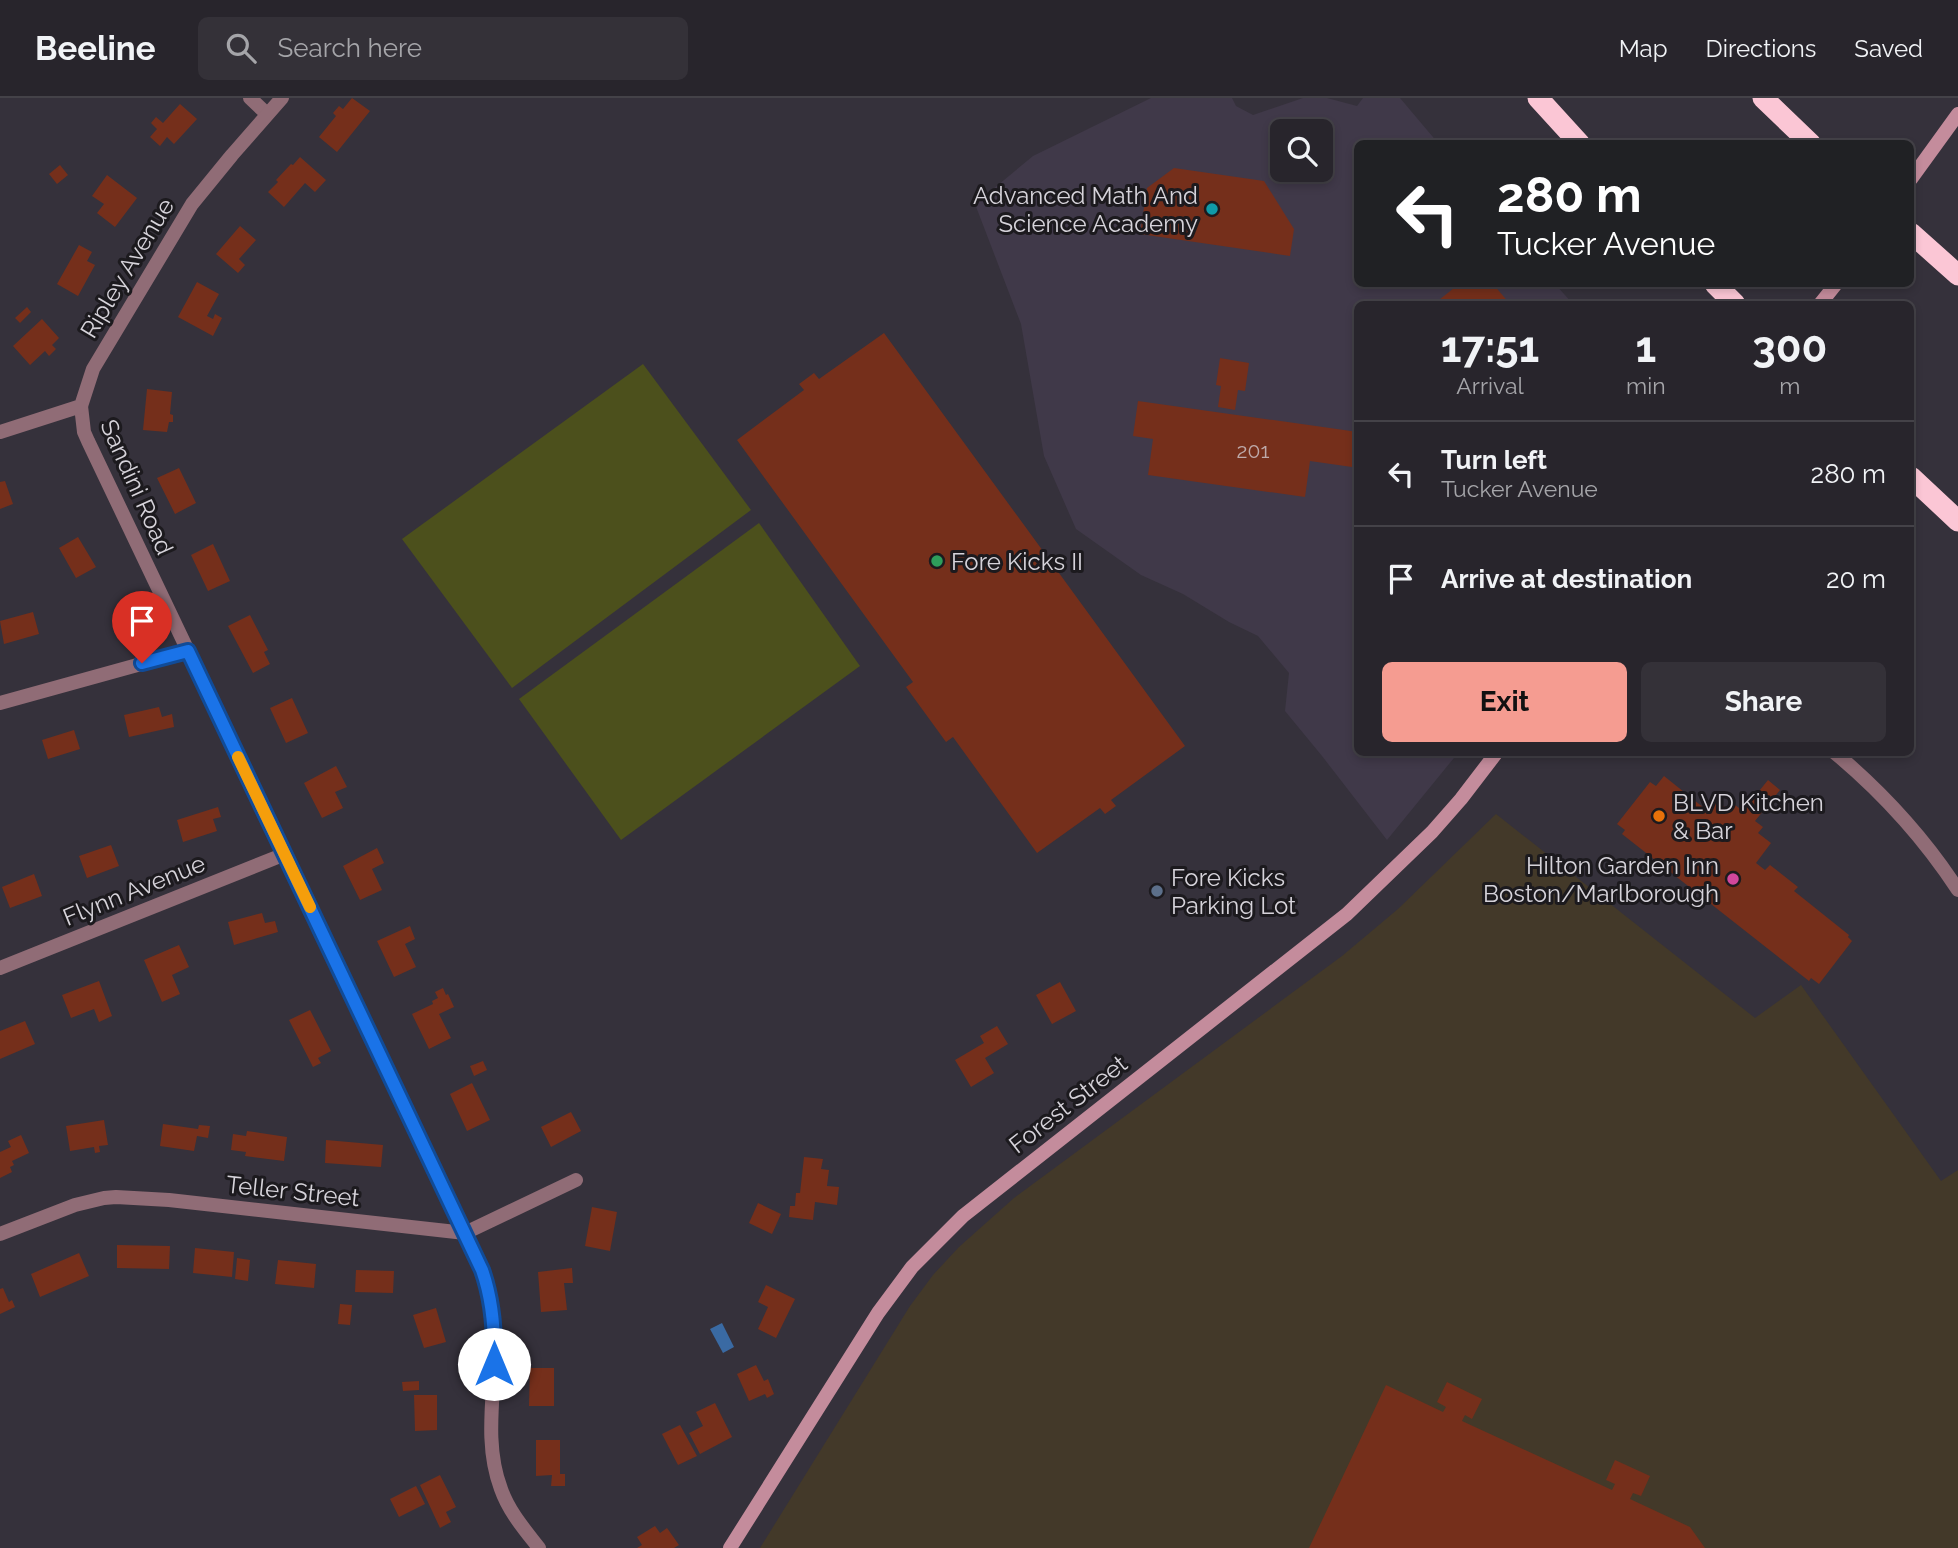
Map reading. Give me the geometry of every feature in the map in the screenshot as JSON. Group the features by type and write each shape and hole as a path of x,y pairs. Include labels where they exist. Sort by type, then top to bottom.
{"highway":[{"path":"1538,98 1576,140"},
{"path":"1763,98 1807,140"},
{"path":"1914,236 1958,275"},
{"path":"1718,287 1732,301"},
{"path":"1914,480 1958,521"}],"main road":[{"path":"1915,173 1958,114"},
{"path":"1822,301 1834,287"},
{"name":"Forest Street","path":"730,1548 870,1326 922,1256 950,1227 990,1193 1348,914 1439,824 1494,756"}],"street":[{"path":"250,98 267,114"},
{"name":"Ripley Avenue","path":"81,406 93,369 192,204 282,98"},
{"path":"0,432 81,406"},
{"name":"Sandini Road","path":"81,406 84,432 88,441 482,1270 490,1296 495,1350 491,1425 496,1472 508,1505 539,1548"},
{"path":"0,703 188,651"},
{"path":"1839,756 1906,821 1958,890"},
{"name":"Flynn Avenue","path":"0,968 285,854"},
{"path":"465,1233 576,1180"},
{"name":"Teller Street","path":"0,1234 75,1205 116,1197 160,1199 465,1233"}],"shaded area":[{"path":"1151,98 1232,98 1236,106 1253,115 1303,98 1327,98 1357,106 1363,98 1400,98 1435,140 1354,140 1354,287 1558,287 1570,301 1354,301 1354,756 1456,756 1387,840 1285,711 1289,673 1258,636 1183,594 1141,575 1076,529 1044,456 1021,324 975,204 1033,156"},
{"path":"1496,814 1755,1018 1801,985 1941,1181 1958,1170 1958,1548 760,1548 910,1306 933,1275 959,1247 1014,1198 1342,956 1398,909"}],"green space":[{"path":"643,364 751,510 512,688 402,539"},
{"path":"759,523 860,666 621,840 519,699"}],"water":[{"path":"722,1323 734,1347 723,1353 710,1329"}],"building":[{"path":"352,98 370,111 337,152 319,137 336,116 333,113 339,106 343,109"},
{"path":"180,104 197,119 174,144 167,137 160,146 150,137 157,129 151,123 156,117 163,123"},
{"path":"300,157 326,180 315,192 305,183 284,207 268,192 278,182 276,180"},
{"path":"60,165 68,175 57,184 49,174"},
{"name":"Advanced Math And Science Academy","path":"1174,168 1264,181 1294,229 1290,256 1140,234 1147,188"},
{"path":"107,175 137,198 115,227 97,213 104,204 92,196"},
{"path":"240,226 256,240 239,259 245,265 238,273 216,254"},
{"path":"79,245 92,252 87,261 95,265 78,296 57,284"},
{"path":"197,282 219,294 207,316 213,319 215,314 222,318 213,336 178,317"},
{"path":"1455,287 1496,287 1507,301 1438,301"},
{"path":"27,307 31,312 20,323 15,318"},
{"path":"42,319 59,338 52,345 56,349 49,356 45,351 30,365 13,346"},
{"name":"Fore Kicks II","path":"884,333 1185,746 1111,800 1116,806 1105,814 1100,808 1037,853 953,737 946,742 906,687 913,682 737,440 804,390 799,384 814,373 819,379"},
{"path":"1220,358 1249,363 1245,391 1238,390 1235,410 1218,407 1221,386 1216,385"},
{"path":"147,389 172,392 170,414 173,415 173,422 169,422 167,432 143,430"},
{"path":"1138,401 1354,431 1354,455 1352,467 1310,461 1305,497 1148,475 1153,439 1133,436"},
{"path":"179,468 196,503 175,514 157,478"},
{"path":"5,481 13,504 0,509 0,482"},
{"path":"78,537 96,567 76,578 59,548"},
{"path":"213,544 230,581 208,591 191,555"},
{"path":"33,612 39,634 4,644 0,621"},
{"path":"250,615 268,650 264,652 270,664 253,673 228,626"},
{"path":"292,698 308,733 286,743 270,708"},
{"path":"159,707 162,717 172,714 174,727 129,737 124,715"},
{"path":"74,730 80,749 48,759 42,740"},
{"path":"336,766 347,787 335,792 343,808 322,818 304,783"},
{"name":"Hilton Garden Inn Boston/Marlborough","path":"1664,776 1709,812 1717,801 1730,811 1735,805 1743,811 1768,780 1780,790 1755,821 1763,827 1758,833 1771,843 1756,863 1765,870 1770,865 1798,887 1794,891 1849,935 1852,941 1819,984 1811,978 1809,981 1622,834 1625,830 1617,824 1650,782 1656,786"},
{"path":"218,807 221,817 213,819 217,831 183,842 177,820"},
{"path":"111,845 119,866 87,878 79,856"},
{"path":"377,848 384,863 372,869 382,890 360,900 343,866"},
{"path":"34,874 42,896 10,908 2,887"},
{"path":"262,913 265,923 275,921 278,932 234,945 228,922"},
{"path":"410,926 415,939 405,944 416,967 394,977 377,941"},
{"path":"179,945 189,967 172,975 180,994 162,1002 144,960"},
{"path":"99,981 112,1016 99,1022 94,1009 71,1018 62,995"},
{"path":"1060,982 1076,1011 1052,1024 1036,995"},
{"path":"443,988 454,1007 439,1014 451,1038 429,1049 412,1014 433,1004 432,1001 438,998 435,992"},
{"path":"310,1010 331,1051 318,1058 321,1063 313,1067 289,1020"},
{"path":"25,1021 35,1044 0,1059 0,1031"},
{"path":"997,1026 1008,1044 985,1058 994,1073 971,1087 955,1060 984,1043 980,1036"},
{"path":"483,1061 487,1070 474,1076 470,1066"},
{"path":"472,1083 490,1120 467,1131 450,1094"},
{"path":"571,1112 581,1131 551,1147 541,1127"},
{"path":"104,1120 108,1145 99,1146 100,1152 95,1153 94,1147 70,1151 66,1126"},
{"path":"163,1124 198,1129 199,1125 210,1126 208,1138 197,1136 194,1151 160,1146"},
{"path":"247,1131 287,1137 284,1161 245,1156 246,1152 231,1150 233,1134 246,1136"},
{"path":"21,1135 29,1153 12,1161 12,1172 0,1178 0,1152 11,1147 8,1141"},
{"path":"326,1140 383,1145 381,1167 325,1163"},
{"path":"804,1157 823,1159 821,1169 829,1170 827,1186 839,1187 837,1205 815,1202 813,1220 789,1217 790,1206 795,1206 796,1193 800,1193"},
{"path":"758,1203 781,1214 772,1234 749,1223"},
{"path":"592,1207 617,1212 610,1251 585,1246"},
{"path":"117,1245 170,1246 169,1269 117,1268"},
{"path":"195,1248 234,1252 232,1277 193,1273"},
{"path":"79,1253 89,1276 40,1297 31,1274"},
{"path":"237,1258 250,1260 248,1281 235,1279"},
{"path":"278,1260 316,1264 314,1288 275,1284"},
{"path":"572,1268 573,1283 564,1283 567,1310 541,1312 538,1272"},
{"path":"356,1270 394,1271 393,1293 355,1292"},
{"path":"766,1285 795,1299 776,1338 758,1329 768,1307 758,1302"},
{"path":"3,1288 9,1302 12,1300 15,1307 0,1314 0,1289"},
{"path":"340,1304 352,1305 350,1325 338,1324"},
{"path":"436,1308 446,1342 424,1348 413,1315"},
{"path":"756,1365 764,1381 768,1379 774,1394 767,1398 765,1394 749,1401 737,1374"},
{"path":"530,1368 554,1368 554,1406 529,1406"},
{"path":"419,1381 419,1390 403,1391 402,1382"},
{"path":"1447,1382 1482,1399 1472,1419 1465,1415 1462,1421 1612,1490 1615,1484 1606,1480 1615,1460 1650,1476 1641,1496 1633,1493 1630,1499 1690,1527 1705,1548 1309,1548 1386,1385 1443,1412 1446,1407 1437,1402"},
{"path":"414,1395 437,1395 437,1430 415,1431"},
{"path":"715,1403 732,1437 700,1454 689,1433 703,1426 696,1412"},
{"path":"680,1425 697,1456 678,1465 662,1434"},
{"path":"536,1440 560,1440 560,1474 565,1474 565,1486 551,1486 552,1475 536,1476"},
{"path":"440,1475 456,1507 446,1512 451,1522 440,1528 420,1485"},
{"path":"416,1486 425,1504 399,1517 390,1499"},
{"path":"655,1526 660,1533 667,1528 679,1545 674,1548 637,1548 642,1545 637,1537"}],"slow traffic":[{"path":"238,757 310,907"}],"place":[{"name":"Advanced Math And Science Academy","path":"1212,209"},
{"name":"Fore Kicks II","path":"937,561"},
{"name":"BLVD Kitchen & Bar","path":"1659,816"},
{"name":"Hilton Garden Inn Boston/Marlborough","path":"1733,879"},
{"name":"Fore Kicks Parking Lot","path":"1157,891"}],"route":[{"path":"142,663 188,651 482,1270 492,1310 494,1364"}]}
